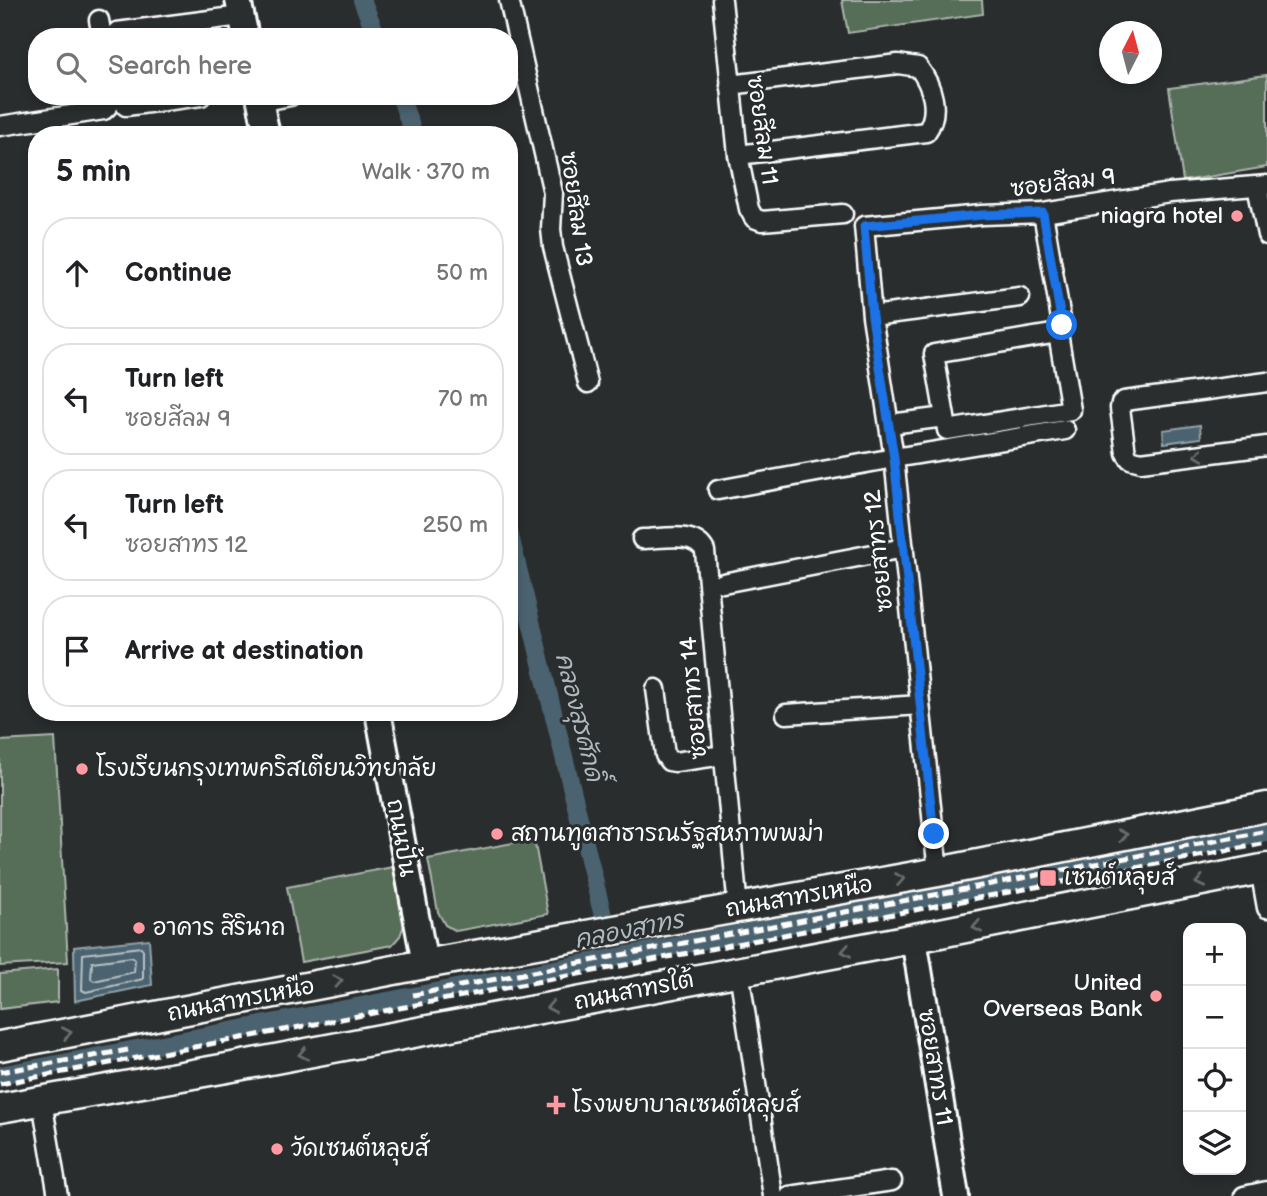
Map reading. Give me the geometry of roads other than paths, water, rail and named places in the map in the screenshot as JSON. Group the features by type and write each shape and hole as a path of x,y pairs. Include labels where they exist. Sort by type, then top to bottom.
{"main road":[{"name":"ถนนสาทรเหนือ","path":"0,1046 425,964 938,872 1267,807"},
{"name":"ถนนสาทรใต้","path":"0,1108 241,1066 914,939 1263,869"}],"street":[{"name":"ซอยสีลม 13","path":"509,0 515,28"},
{"name":"ซอยสีลม 11","path":"722,0 738,155 749,209 754,218 762,221 843,214"},
{"path":"127,28 242,17"},
{"name":"ซอยสีลม 13","path":"518,39 553,193 553,247 588,383"},
{"path":"730,85 898,64 918,67 927,79 935,111 933,122 926,132 738,155"},
{"path":"0,126 104,110 109,105"},
{"path":"126,106 134,105"},
{"path":"260,105 265,126"},
{"path":"1262,185 1267,235"},
{"name":"ซอยสีลม 9","path":"864,226 982,215 1043,213 1170,193 1262,185"},
{"path":"1043,213 1062,325"},
{"name":"ซอยสาทร 12","path":"864,226 872,316 894,458 938,872"},
{"path":"872,316 1020,297"},
{"path":"1058,333 1071,410 947,430 945,417 934,354 1058,333"},
{"path":"1267,382 1124,401 1120,408 1126,453 1130,458 1141,462 1267,446"},
{"path":"890,424 945,417"},
{"path":"718,490 1065,430"},
{"name":"ซอยสาทร 14","path":"642,539 692,538 701,542 705,551 738,909"},
{"path":"723,583 904,548"},
{"path":"656,689 665,755 669,761 724,755"},
{"path":"786,715 920,705"},
{"name":"ถนนปั้น","path":"380,721 425,964"},
{"path":"1263,869 1267,908"},
{"name":"ซอยสาทร 11","path":"914,939 957,1196"},
{"path":"739,971 774,1196"},
{"path":"42,1101 58,1196"},
{"path":"790,1196 892,1181"},
{"path":"1244,1196 1267,1191"}],"water":[{"path":"1200,425 1201,438 1164,443 1163,430"},
{"path":"149,939 152,985 75,1001 74,947"}],"waterway":[{"name":"คลองสุรศักดิ์","path":"362,0 373,28"},
{"name":"คลองสุรศักดิ์","path":"403,105 411,126"},
{"name":"คลองสุรศักดิ์","path":"518,569 602,912"},
{"name":"คลองสาทร","path":"0,1075 1267,833"}],"railway":[{"path":"413,995 1267,831"},
{"path":"0,1084 1267,843"},
{"path":"0,1072 128,1050"}],"place":[{"name":"niagra hotel","path":"1237,216"},
{"name":"โรงเรียนกรุงเทพคริสเตียนวิทยาลัย","path":"82,769"},
{"name":"สถานทูตสาธารณรัฐสหภาพพม่า","path":"497,834"},
{"name":"เซนต์หลุยส์","path":"1048,878"},
{"name":"อาคาร สิรินาถ","path":"139,928"},
{"name":"United Overseas Bank","path":"1156,996"},
{"name":"โรงพยาบาลเซนต์หลุยส์","path":"556,1105"},
{"name":"วัดเซนต์หลุยส์","path":"277,1149"}]}
